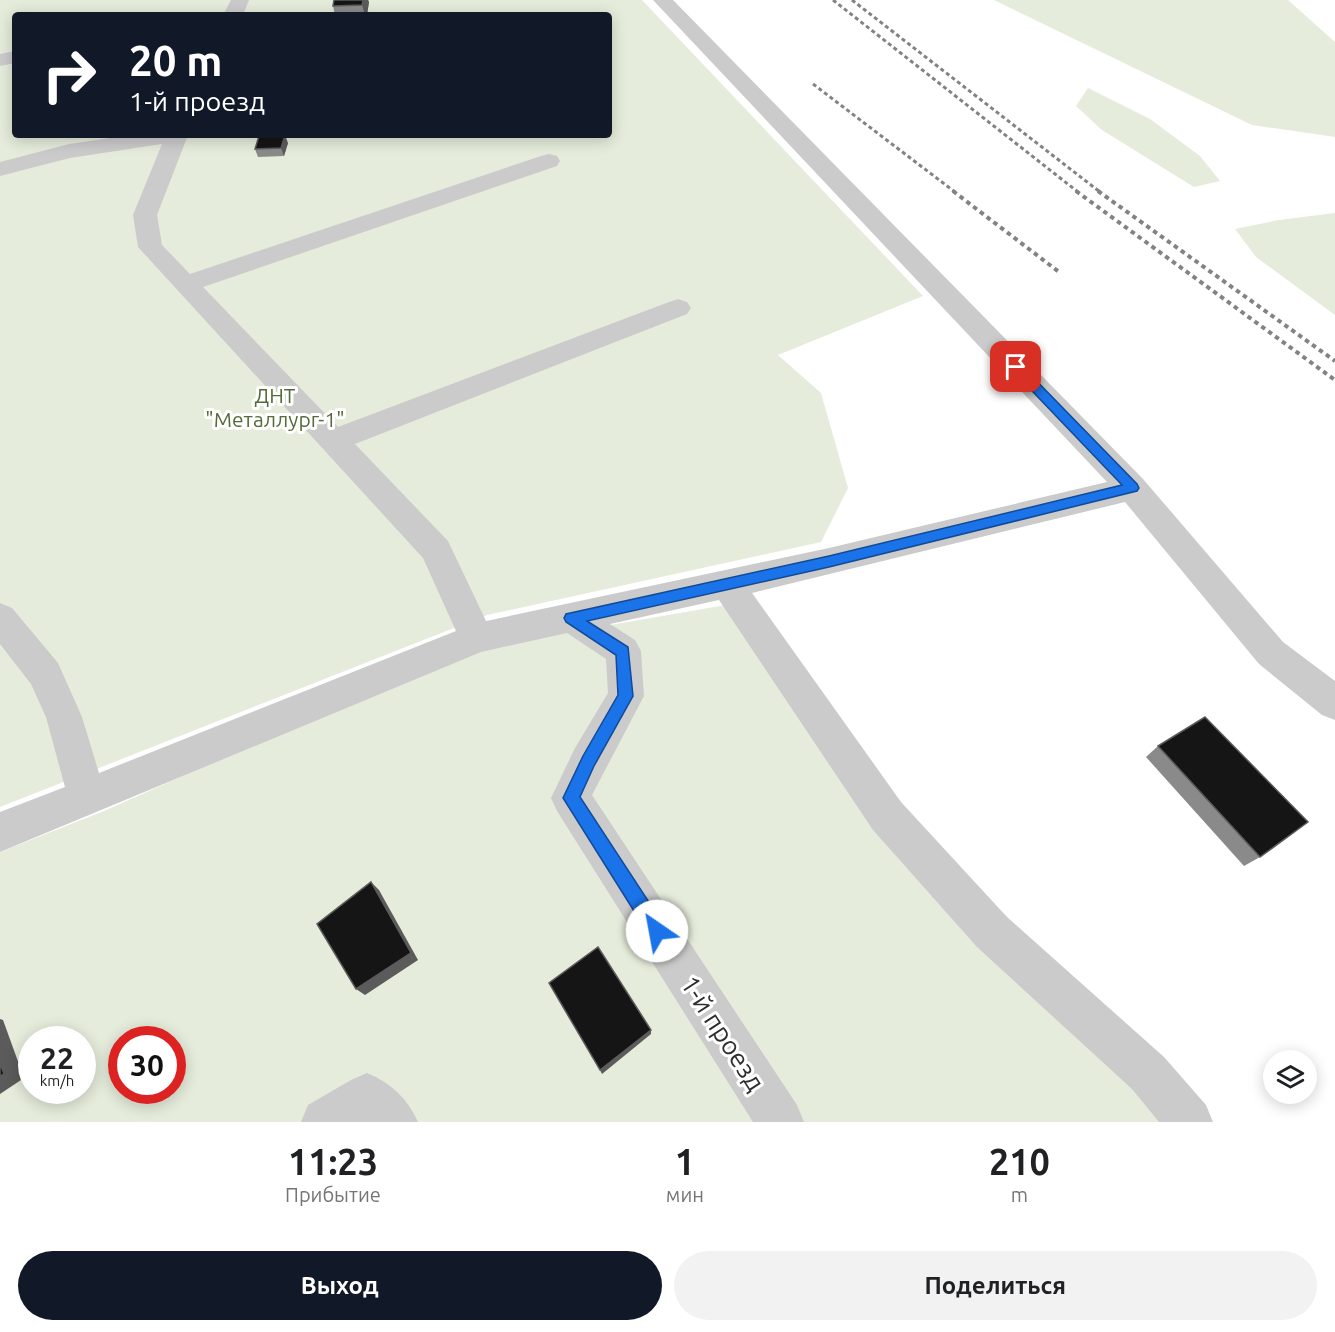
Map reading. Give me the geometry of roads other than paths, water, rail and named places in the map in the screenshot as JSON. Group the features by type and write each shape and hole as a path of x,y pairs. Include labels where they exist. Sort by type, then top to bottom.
{"street":[{"path":"662,0 1132,488 1271,653 1335,703"},
{"path":"0,169 69,152 157,138"},
{"path":"175,138 146,215 150,247 436,550 477,638"},
{"path":"186,284 549,161"},
{"path":"332,441 678,308"},
{"path":"0,832 477,638 829,562 1132,488"},
{"path":"727,584 886,816 992,932 1148,1072 1189,1122"},
{"path":"0,618 45,674 64,717 87,797"},
{"name":"1-й проезд","path":"571,618 623,651 626,696 588,761 572,798 780,1122"},
{"path":"325,1122 367,1096 394,1122"}],"railway":[{"path":"833,0 1078,192"},
{"path":"852,0 1100,192"},
{"path":"813,84 955,192"},
{"path":"953,191 1059,272"},
{"path":"1076,191 1335,380"},
{"path":"1098,191 1335,361"}],"park label":[{"name":"ДНТ \"Металлург-1\"","path":"275,407"}]}
